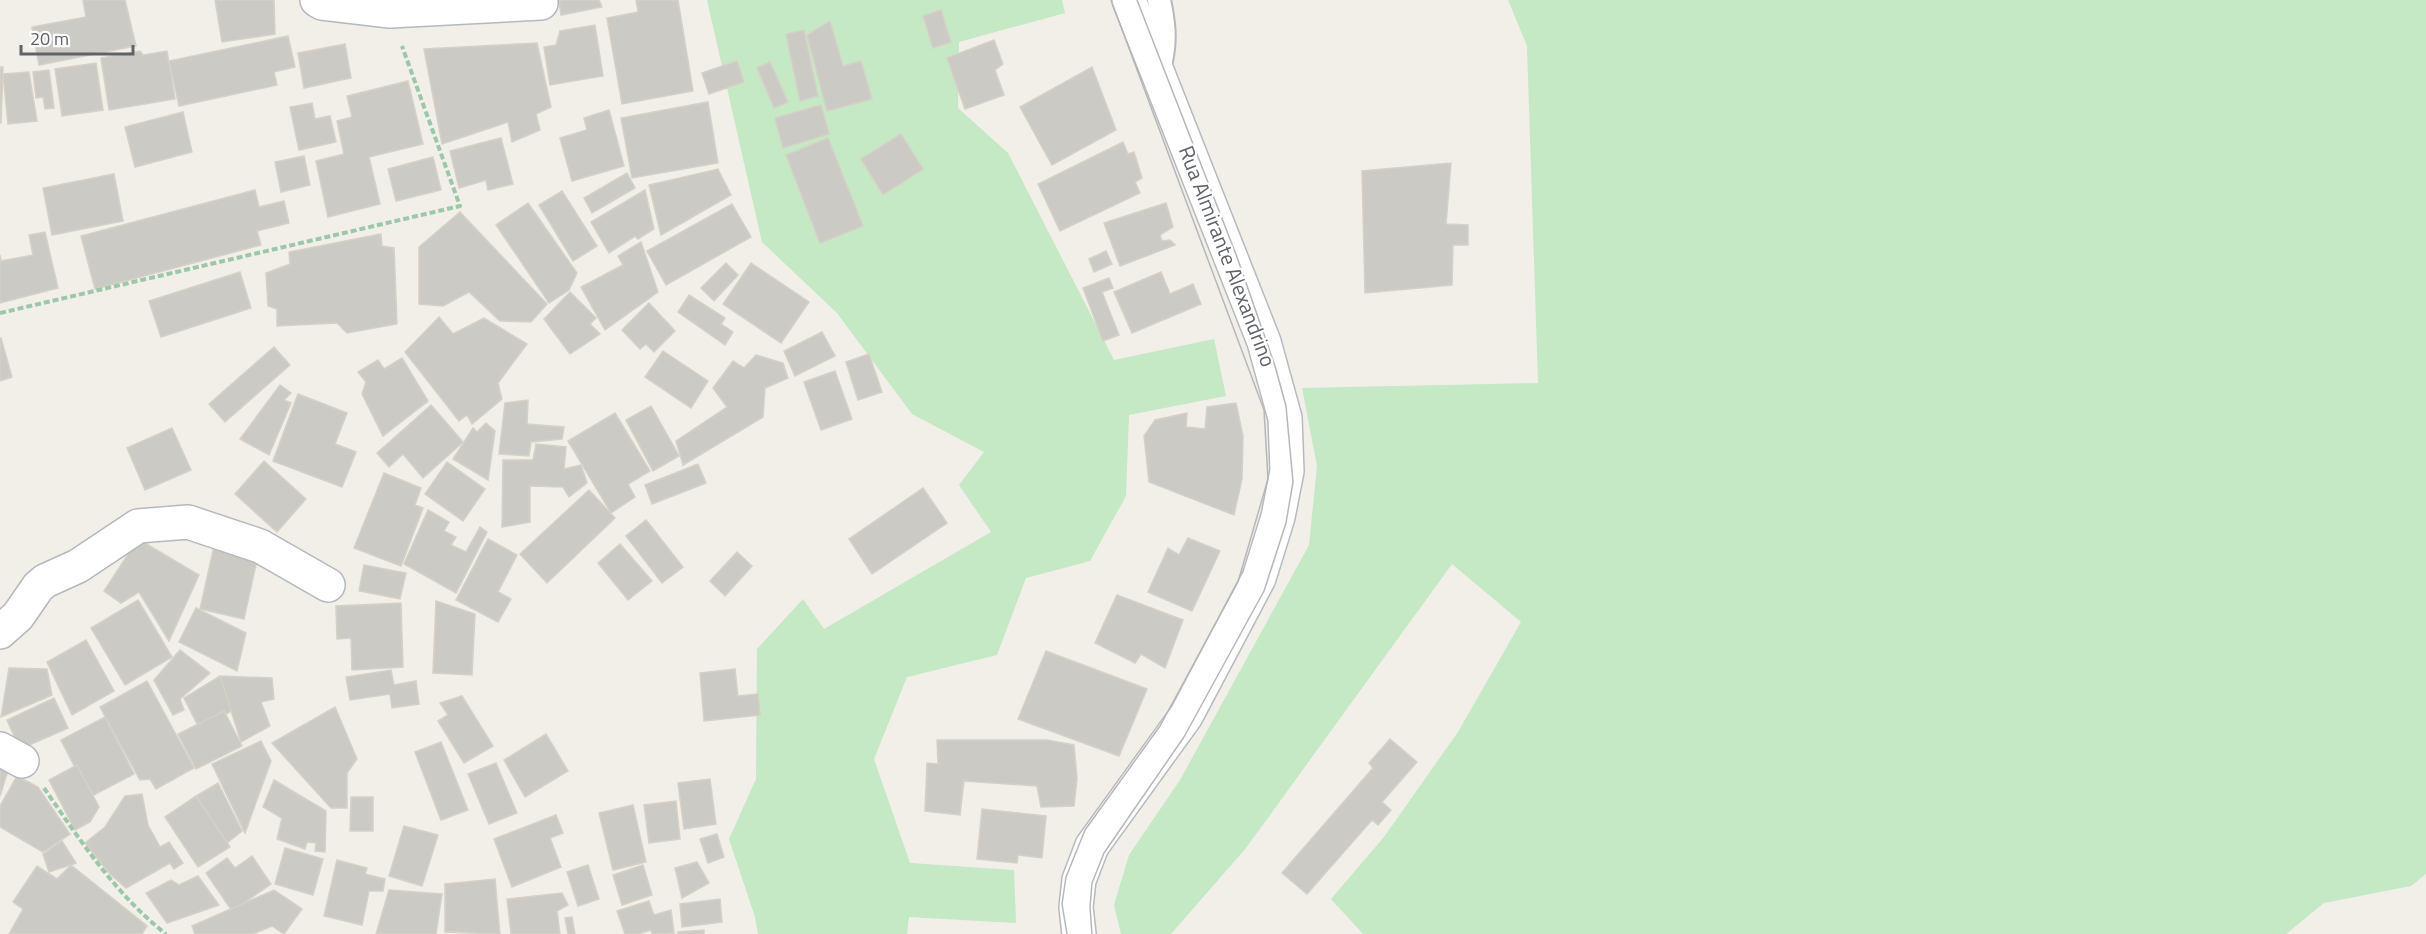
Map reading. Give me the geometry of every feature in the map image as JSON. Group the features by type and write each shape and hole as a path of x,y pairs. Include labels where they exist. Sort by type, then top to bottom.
{"street":[{"path":"316,0 322,3 390,11 541,3"},
{"name":"Rua Almirante Alexandrino","path":"1079,934 1076,907 1079,880 1092,846 1186,716 1259,578 1278,517 1287,471 1285,418 1264,342 1129,0"},
{"path":"0,632 18,616 38,587 45,581 78,566 138,526 188,522 260,546 328,585"}],"lane":[{"path":"1158,73 1164,51 1165,29 1160,0"}],"path":[{"path":"0,313 460,206 390,11"},
{"path":"11,755 40,783 93,859 153,924 166,934"}],"green space":[{"path":"707,0 1062,0 1065,13 959,42 958,108 1008,153 1114,360 1214,339 1226,396 1129,415 1126,496 1090,561 1026,578 997,655 907,677 874,759 910,863 1014,870 1016,923 909,917 907,934 758,934 755,917 729,839 756,779 757,649 803,599 824,629 991,532 959,485 984,452 912,414 837,313 762,242"},
{"path":"1508,0 2426,0 2426,874 2411,886 2324,903 2286,934 1363,934 1331,899 1384,837 1458,732 1521,622 1452,564 1246,848 1171,934 1121,934 1114,905 1129,855 1180,780 1309,545 1317,466 1302,388 1538,383 1527,46"}],"building":[{"path":"83,0 125,0 136,46 39,65 32,27 86,17"},
{"path":"215,0 274,0 275,34 222,42"},
{"path":"559,0 599,0 602,7 561,15"},
{"path":"636,0 678,0 693,91 622,104 607,18 638,12"},
{"path":"941,10 951,42 933,48 923,16"},
{"path":"830,21 843,66 861,61 872,99 827,111 807,35"},
{"path":"595,25 603,76 550,85 544,47 556,45 560,31"},
{"path":"804,30 818,96 800,101 786,34"},
{"path":"288,36 295,67 274,72 277,85 179,106 169,61"},
{"path":"994,40 1003,64 995,70 1004,95 965,109 947,58"},
{"path":"537,43 551,107 536,114 540,130 512,142 508,122 442,144 424,49"},
{"path":"345,44 351,78 304,88 298,53"},
{"path":"140,51 143,55 167,51 175,99 109,110 101,58"},
{"path":"737,61 744,82 709,94 702,73"},
{"path":"770,62 788,102 774,108 757,68"},
{"path":"96,63 103,110 62,116 55,69"},
{"path":"0,67 3,67 1,123 0,123"},
{"path":"1092,67 1116,130 1052,165 1020,107"},
{"path":"49,70 54,108 45,109 43,97 36,98 33,72"},
{"path":"29,72 37,121 8,124 3,74"},
{"path":"408,81 423,144 369,157 380,204 328,217 316,161 344,154 337,121 352,117 347,96"},
{"path":"708,102 718,163 632,178 621,118"},
{"path":"312,103 315,119 330,116 336,142 299,150 290,107"},
{"path":"821,105 829,134 783,148 775,118"},
{"path":"609,110 624,166 572,181 560,138 587,130 584,118"},
{"path":"183,112 192,152 135,167 125,127"},
{"path":"901,134 923,169 883,195 861,159"},
{"path":"501,138 513,184 488,190 486,180 459,188 450,151"},
{"path":"828,138 863,226 820,243 786,155"},
{"path":"1123,142 1128,154 1134,152 1142,178 1135,182 1140,193 1060,231 1038,184"},
{"path":"304,156 310,185 281,192 275,162"},
{"path":"433,157 441,190 396,201 388,169"},
{"path":"1451,163 1446,224 1468,225 1468,245 1453,245 1452,285 1365,293 1362,171"},
{"path":"718,169 731,195 661,235 649,185"},
{"path":"627,173 635,188 592,213 584,198"},
{"path":"114,174 123,221 52,235 43,188"},
{"path":"255,190 259,207 284,201 289,223 257,231 261,245 95,289 81,236"},
{"path":"645,190 654,229 638,239 635,236 609,253 591,222"},
{"path":"562,191 597,246 573,261 539,205"},
{"path":"528,203 577,273 569,290 549,303 496,225"},
{"path":"1166,203 1173,227 1160,235 1162,241 1170,240 1175,245 1120,266 1104,223"},
{"path":"732,204 751,237 666,285 647,251"},
{"path":"460,212 547,304 531,322 500,321 469,292 443,306 419,304 419,247"},
{"path":"45,232 58,288 0,303 0,255 1,261 33,255 29,235"},
{"path":"381,234 382,246 394,248 397,324 347,333 337,323 277,326 277,309 268,306 266,273 290,264 289,252"},
{"path":"641,242 658,292 605,330 581,287 623,265 618,256"},
{"path":"1106,251 1112,264 1094,272 1089,259"},
{"path":"726,263 738,275 714,301 701,288"},
{"path":"751,263 809,302 781,343 723,304"},
{"path":"240,272 251,308 161,337 149,301"},
{"path":"1161,272 1170,294 1193,284 1201,304 1132,333 1114,292"},
{"path":"1109,278 1113,288 1102,292 1119,335 1103,341 1083,288"},
{"path":"570,292 596,318 590,324 600,334 570,354 544,319"},
{"path":"689,295 725,318 721,324 733,332 725,345 678,312"},
{"path":"649,303 675,331 654,352 646,344 640,349 622,330"},
{"path":"439,317 453,334 484,318 527,344 498,383 502,399 472,424 467,415 459,421 405,352"},
{"path":"822,332 835,356 795,376 784,351"},
{"path":"0,338 12,377 0,381"},
{"path":"274,347 290,365 225,422 209,404"},
{"path":"663,351 708,381 691,408 645,377"},
{"path":"869,354 882,392 858,400 846,362"},
{"path":"756,355 783,363 788,378 765,388 763,417 683,465 676,441 727,407 713,388 733,361 744,368"},
{"path":"402,358 428,401 383,436 362,394 366,382 358,372 378,360 384,369"},
{"path":"835,371 852,419 821,430 804,382"},
{"path":"280,385 291,393 284,400 291,403 269,455 240,439"},
{"path":"298,394 347,413 335,444 356,452 342,487 273,461"},
{"path":"528,400 527,424 564,427 562,439 531,442 529,456 499,454 505,403"},
{"path":"1236,403 1243,436 1242,479 1234,515 1149,482 1144,436 1155,420 1187,413 1186,427 1205,429 1207,407"},
{"path":"431,405 463,442 423,478 403,454 389,467 377,453"},
{"path":"651,406 679,456 653,471 626,420"},
{"path":"615,413 650,471 628,484 635,497 611,513 568,441"},
{"path":"486,423 495,431 488,480 453,459 473,428 477,432"},
{"path":"172,428 191,470 145,490 127,448"},
{"path":"536,444 566,447 564,469 581,465 587,483 569,497 563,487 530,486 530,522 502,527 503,460 533,460"},
{"path":"264,461 306,499 277,532 235,494"},
{"path":"447,462 485,489 463,521 425,494"},
{"path":"698,464 706,483 652,504 645,485"},
{"path":"384,473 421,488 415,505 423,508 401,566 354,548"},
{"path":"923,488 947,523 872,574 849,539"},
{"path":"589,490 615,518 547,583 520,554"},
{"path":"428,510 449,522 444,531 456,537 451,545 466,552 480,527 487,532 456,593 404,564"},
{"path":"646,520 683,567 662,583 626,536"},
{"path":"1188,538 1220,551 1192,611 1148,592 1168,548 1179,555"},
{"path":"138,539 199,575 169,641 139,592 121,603 104,591"},
{"path":"488,539 517,555 498,592 511,599 498,622 456,600"},
{"path":"215,542 259,551 244,619 200,609"},
{"path":"620,544 652,581 628,600 598,563"},
{"path":"737,552 752,566 725,596 710,581"},
{"path":"364,565 406,573 400,599 359,591"},
{"path":"1117,595 1183,620 1165,668 1141,654 1135,663 1095,643"},
{"path":"138,600 172,657 125,685 91,628"},
{"path":"436,601 475,614 472,675 433,673"},
{"path":"401,603 403,667 352,670 351,638 337,639 336,606"},
{"path":"196,608 246,633 237,671 179,642"},
{"path":"86,640 114,691 72,715 47,662"},
{"path":"180,650 210,673 180,699 184,710 173,715 154,680"},
{"path":"1046,651 1147,689 1119,756 1018,719"},
{"path":"9,668 47,669 52,695 1,717"},
{"path":"735,669 738,696 758,694 760,715 704,721 700,673"},
{"path":"391,670 394,685 416,681 419,704 392,708 390,694 350,700 346,677"},
{"path":"220,676 233,710 200,730 184,698"},
{"path":"220,676 272,678 274,699 261,702 270,726 241,742"},
{"path":"147,681 194,768 156,789 150,779 140,780 100,707"},
{"path":"462,696 493,746 464,763 438,721 448,715 440,703"},
{"path":"54,698 68,728 20,749 7,720"},
{"path":"335,707 357,759 347,773 347,808 331,808 272,743"},
{"path":"224,711 242,746 196,769 178,734"},
{"path":"105,717 134,774 90,797 61,740"},
{"path":"546,734 568,771 525,797 504,760"},
{"path":"1390,739 1417,762 1382,802 1391,810 1378,825 1372,820 1307,894 1282,873 1373,768 1369,763"},
{"path":"937,740 1047,740 1074,745 1077,779 1074,806 1041,807 1037,786 964,781 960,815 925,811 927,763 938,764"},
{"path":"261,741 271,761 245,833 212,764"},
{"path":"441,742 468,810 441,820 415,752"},
{"path":"0,758 10,764 0,796"},
{"path":"496,763 517,813 489,824 468,774"},
{"path":"77,765 99,807 90,822 75,830 49,780"},
{"path":"17,776 38,787 70,834 43,852 0,827 0,806"},
{"path":"710,779 716,824 684,829 678,783"},
{"path":"274,780 326,811 325,852 315,851 316,843 307,842 305,849 277,839 282,818 263,807"},
{"path":"218,783 242,831 227,843 196,796"},
{"path":"142,794 148,825 160,847 169,842 183,863 174,869 170,863 126,888 109,873 85,843 105,827 125,796"},
{"path":"196,796 230,847 198,867 165,817"},
{"path":"351,797 373,797 373,831 350,831"},
{"path":"676,801 680,839 649,843 644,805"},
{"path":"633,805 646,862 613,870 599,813"},
{"path":"982,809 1046,816 1042,858 1018,855 1017,863 977,859"},
{"path":"556,815 563,833 550,838 561,867 512,887 494,839"},
{"path":"404,826 438,835 422,886 389,876"},
{"path":"717,834 724,857 708,863 700,839"},
{"path":"62,841 76,863 49,872 43,854"},
{"path":"285,848 323,859 313,895 275,884"},
{"path":"252,856 271,884 232,911 206,873 227,858 235,868"},
{"path":"337,860 367,868 365,874 385,879 383,891 369,891 362,925 324,916"},
{"path":"697,862 709,883 682,898 675,868"},
{"path":"71,865 147,926 142,934 9,934 23,909 13,902 37,866 57,879"},
{"path":"588,865 599,899 578,906 567,872"},
{"path":"643,865 652,895 622,905 613,875"},
{"path":"198,876 219,905 167,923 146,893 171,880 179,885"},
{"path":"495,879 500,934 445,932 445,884"},
{"path":"274,890 302,909 284,934 272,926 253,934 195,934 192,926"},
{"path":"389,890 442,894 436,934 376,934"},
{"path":"562,893 568,905 557,911 560,934 511,934 507,899"},
{"path":"720,899 722,922 682,927 680,904"},
{"path":"649,901 654,915 671,910 674,933 652,934 651,930 638,934 625,934 617,911"},
{"path":"572,917 575,934 568,934 565,918"},
{"path":"704,930 704,934 678,934 678,932"}],"tram line":[{"path":"1067,934 1062,904 1066,877 1085,830 1160,726 1238,582 1268,479 1264,410 1111,0"},
{"path":"1092,934 1090,907 1092,883 1104,853 1184,737 1264,591 1286,523 1293,482 1286,406 1275,366 1237,257 1137,0"}]}
